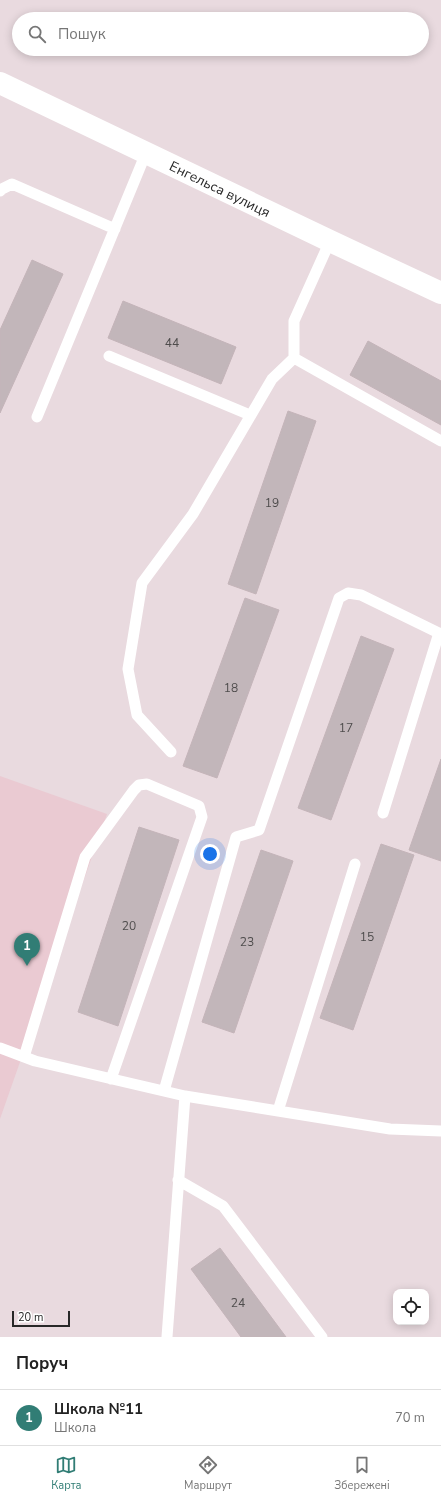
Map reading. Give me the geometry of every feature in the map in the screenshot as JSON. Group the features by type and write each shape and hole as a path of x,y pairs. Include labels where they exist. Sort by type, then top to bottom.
{"street":[{"name":"Енгельса вулиця","path":"0,83 441,293"}],"lane":[{"path":"37,417 146,153"},
{"path":"0,191 2,188 12,184 115,229"},
{"path":"171,752 137,715 128,669 142,583 193,514 272,378 294,358 294,321 330,241"},
{"path":"109,356 250,415"},
{"path":"294,358 441,440"},
{"path":"164,1091 236,837 259,830 339,598 348,593 361,596 440,634 383,813"},
{"path":"24,1057 85,857 134,790 139,785 146,784 199,806 202,817 111,1079"},
{"path":"278,1111 355,864"},
{"path":"0,1048 35,1062 184,1096 390,1129 441,1132"},
{"path":"167,1337 184,1096"},
{"path":"178,1180 223,1206 322,1337"}],"shaded area":[{"path":"0,776 107,814 0,1119"}],"building":[{"path":"32,260 63,274 0,413 0,330"},
{"path":"123,301 236,347 221,384 108,338"},
{"path":"368,341 441,381 441,425 350,375"},
{"path":"288,411 316,421 256,594 228,584"},
{"path":"245,598 279,610 217,778 183,766"},
{"path":"361,636 394,649 331,820 298,808"},
{"path":"441,759 441,861 409,850"},
{"path":"139,827 179,840 118,1026 78,1012"},
{"path":"381,844 414,855 353,1030 320,1018"},
{"path":"261,850 293,861 234,1033 202,1022"},
{"path":"220,1248 286,1337 241,1337 191,1269"}],"place":[{"name":"Школа №11","path":"27,966"}]}
